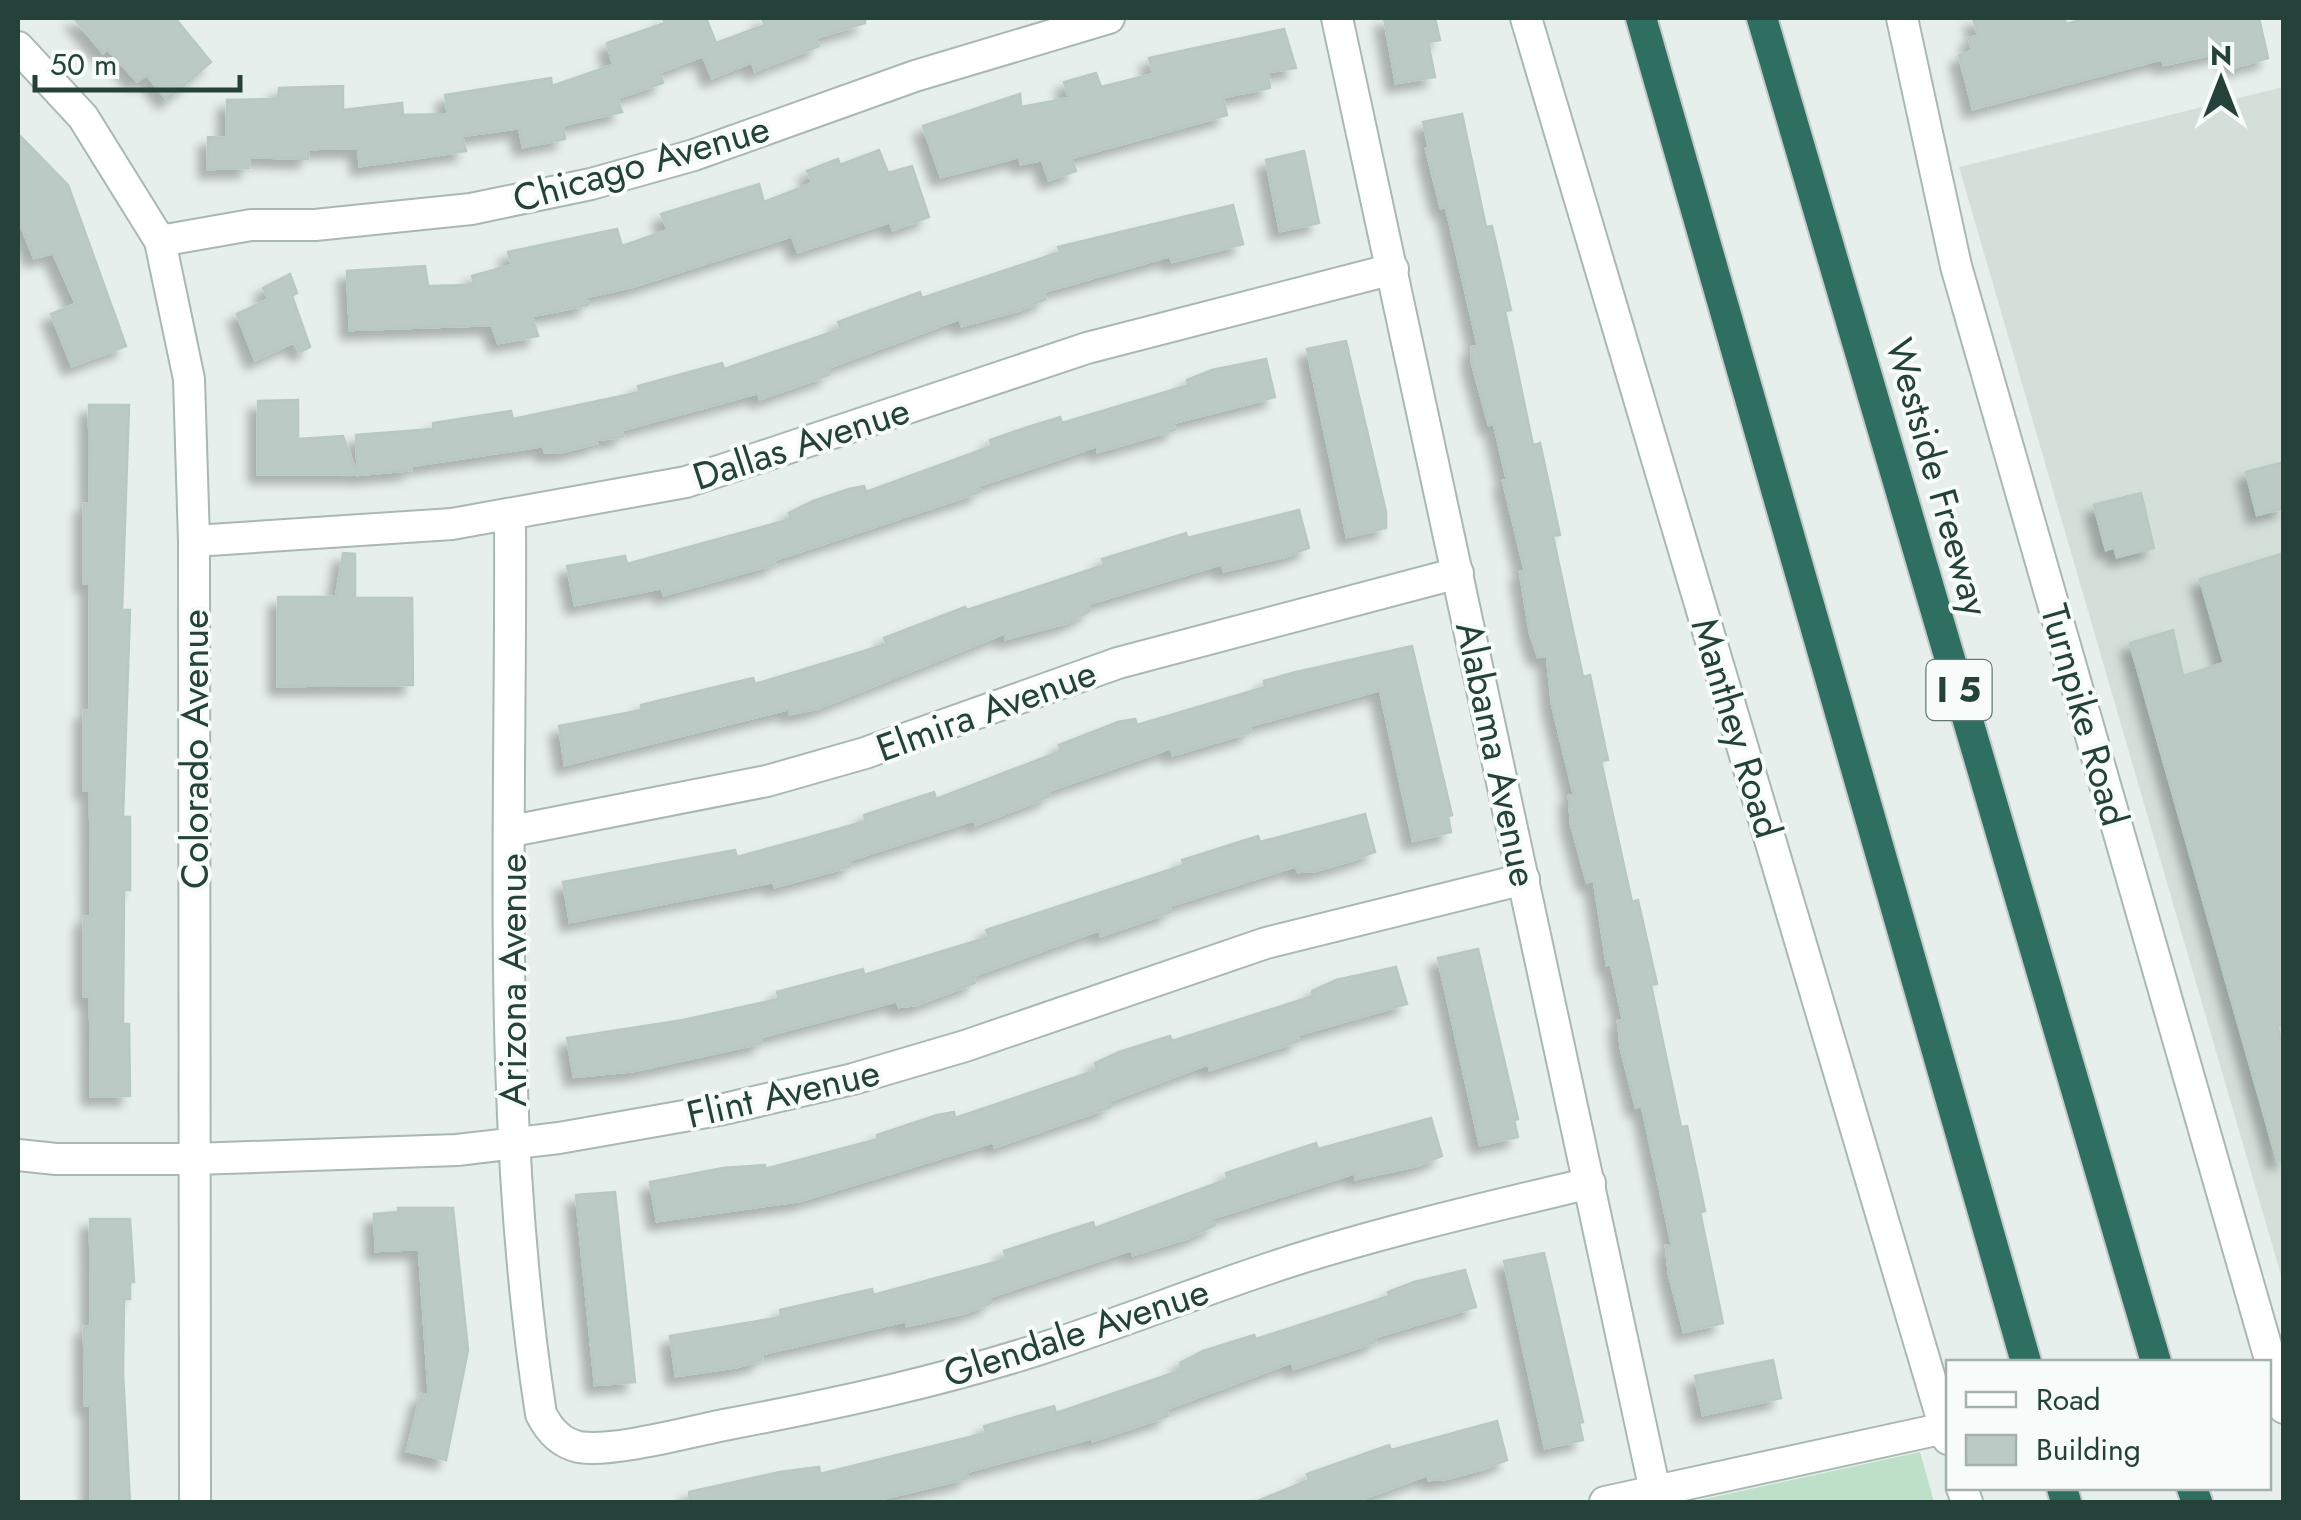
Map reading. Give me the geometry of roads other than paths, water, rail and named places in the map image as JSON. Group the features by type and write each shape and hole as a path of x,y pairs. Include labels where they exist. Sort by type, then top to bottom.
{"highway":[{"name":"Westside Freeway","path":"1762,18 2155,1360"},
{"path":"1642,20 2025,1360"}],"street":[{"name":"Chicago Avenue","path":"160,240 251,225 332,224 470,209 591,184 694,154 914,76 1109,18"},
{"name":"Alabama Avenue","path":"1336,18 1655,1491"},
{"name":"Manthey Road","path":"1526,18 1946,1431"},
{"name":"Turnpike Road","path":"1902,18 1956,266 2270,1360"},
{"name":"Colorado Avenue","path":"18,47 83,117 160,240 189,380 194,541 195,1502"},
{"name":"Dallas Avenue","path":"194,541 452,524 686,482 1087,348 1393,268"},
{"name":"Arizona Avenue","path":"510,516 514,1144 540,1414 558,1438"},
{"name":"Elmira Avenue","path":"512,831 767,782 866,753 1118,663 1458,573"},
{"name":"Flint Avenue","path":"18,1155 56,1160 194,1158 514,1144 724,1109 853,1079 966,1046 1266,943 1524,879"},
{"name":"Glendale Avenue","path":"558,1438 582,1448 636,1442 804,1410 945,1377 1407,1226 1590,1184"},
{"name":"Turnpike Road","path":"2271,1363 2284,1408"},
{"path":"1605,1502 1946,1434"}]}
